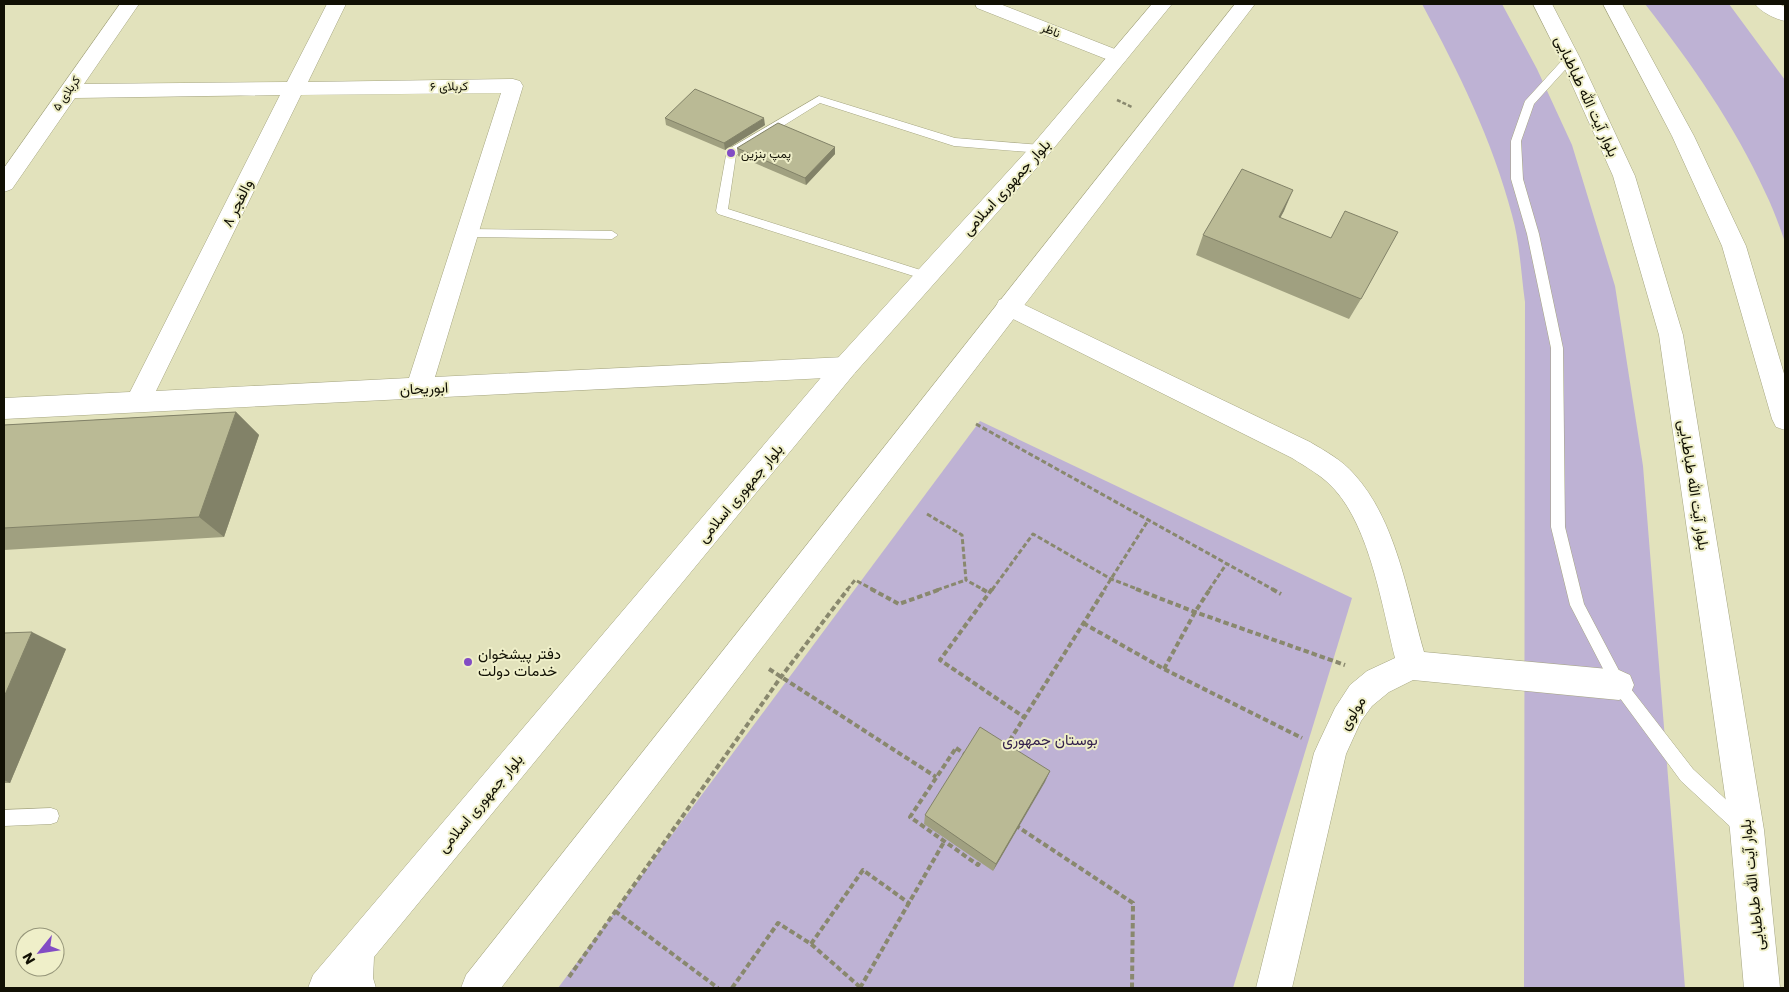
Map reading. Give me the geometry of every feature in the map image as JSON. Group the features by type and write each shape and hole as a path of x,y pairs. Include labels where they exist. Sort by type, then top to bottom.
{"main road":[{"name":"کربلای ۵","path":"4,184 129,4"},
{"name":"والفجر ۸","path":"138,402 336,4"},
{"name":"ناظر","path":"984,4 1118,57"},
{"name":"بلوار جمهوری اسلامی","path":"326,988 845,367 1041,148 1162,4"},
{"path":"479,988 1008,306 1245,4"},
{"name":"بلوار آیت الله طباطبایی","path":"1542,4 1570,58 1624,176 1671,335 1747,830 1762,988"},
{"path":"1612,4 1684,136 1734,246 1785,419"},
{"path":"1766,4 1785,15"},
{"name":"کربلای ۶","path":"67,91 513,86 419,388"},
{"path":"1008,306 1301,450 1325,465 1344,481 1366,510 1380,546 1412,665"},
{"name":"ابوریحان","path":"4,409 845,367"},
{"name":"مولوی","path":"1274,988 1330,753 1346,716 1366,690 1383,678 1412,665 1619,684"},
{"path":"357,951 355,978 358,988"}],"lane":[{"path":"1570,58 1529,103 1516,141 1516,179 1533,234 1557,348 1558,527 1577,605 1619,684 1687,775 1747,830"},
{"path":"926,276 722,211 731,153 818,100 954,142 1041,148"},
{"path":"467,233 612,235"},
{"path":"4,818 50,816"}],"path":[{"path":"1091,89 1156,117"},
{"path":"976,424 1281,594"},
{"path":"927,514 962,535 966,580"},
{"path":"1000,756 1148,519"},
{"path":"1024,717 940,660 1033,534 1111,579 1195,612 1383,678"},
{"path":"1164,669 1195,612 1226,563"},
{"path":"569,977 781,677 855,580 899,604 966,580 989,593"},
{"path":"1083,623 1164,669 1330,753"},
{"path":"740,651 936,777"},
{"path":"956,748 990,772 1022,793 978,865 910,817 956,748"},
{"path":"990,772 995,764"},
{"path":"1006,820 1133,903 1132,988"},
{"path":"732,988 778,923 811,944 860,988 944,842"},
{"path":"811,944 863,870 910,904"},
{"path":"615,910 718,988"}],"green space":[{"path":"1422,4 1502,4 1537,69 1572,145 1615,286 1643,466 1685,988 1524,988 1525,302 1515,226 1495,160 1449,55"},
{"path":"1645,4 1729,4 1785,80 1785,242 1768,198 1726,118 1695,71"},
{"name":"بوستان جمهوری","path":"980,421 1352,598 1233,988 558,988"}],"building":[{"path":"695,89 764,118 724,143 665,118"},
{"path":"778,123 835,147 805,178 737,148"},
{"path":"1242,169 1293,190 1279,217 1331,238 1345,211 1398,232 1361,299 1203,235"},
{"path":"236,412 199,517 4,528 4,425"},
{"path":"32,632 4,697 4,633"},
{"path":"980,727 1050,771 996,864 925,815"}],"place":[{"name":"پمپ بنزین","path":"731,153"},
{"name":"دفتر پیشخوان خدمات دولت","path":"468,662"}]}
